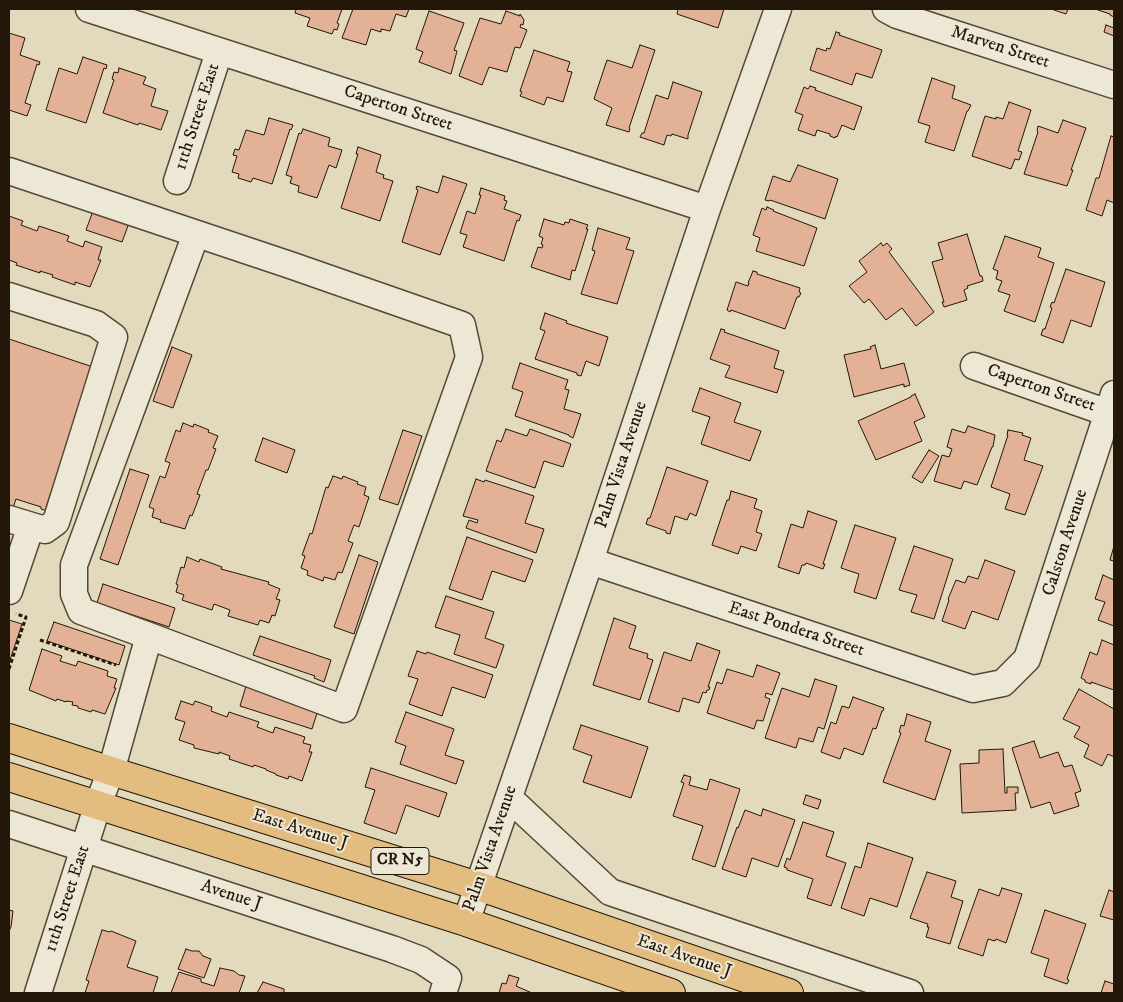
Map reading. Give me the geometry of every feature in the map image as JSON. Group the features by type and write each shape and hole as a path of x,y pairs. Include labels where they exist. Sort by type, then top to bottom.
{"main road":[{"name":"East Avenue J","path":"9,738 478,886 789,993"},
{"name":"East Avenue J","path":"9,777 466,922 672,993"}],"street":[{"name":"Caperton Street","path":"89,9 707,209"},
{"name":"Palm Vista Avenue","path":"466,922 590,561 707,209 778,9"},
{"name":"Marven Street","path":"886,9 897,15 947,20 1114,85"},
{"name":"11th Street East","path":"177,181 220,52"},
{"path":"9,171 196,234 462,325 469,356 344,709 81,611 74,594 74,566 196,234"},
{"path":"9,296 96,324 114,337 56,522 45,530 20,522 9,591"},
{"name":"Caperton Street","path":"974,366 1111,404"},
{"name":"Calston Avenue","path":"1003,683 1027,659 1111,404"},
{"name":"East Pondera Street","path":"590,561 973,689 1003,683"},
{"name":"11th Street East","path":"38,993 98,804 111,771 149,636"},
{"path":"509,798 610,892 910,993"},
{"name":"Avenue J","path":"9,824 422,960 446,986"}],"path":[{"path":"9,612 26,617 9,669"},
{"path":"40,640 121,667"}],"building":[{"path":"296,9 342,9 337,23 339,24 337,30 334,29 332,34 307,26 310,18 295,13"},
{"path":"353,9 409,9 406,17 396,14 390,31 381,29 381,32 371,29 366,45 342,38"},
{"path":"678,9 724,9 718,28 677,14"},
{"path":"1051,9 1068,9 1066,14"},
{"path":"1095,9 1114,9 1114,17 1110,14"},
{"path":"429,11 464,23 454,50 457,51 451,74 419,62 423,52 416,49"},
{"path":"506,11 520,16 520,14 524,20 523,25 521,24 520,27 527,30 520,48 515,47 507,72 489,67 482,85 459,76 480,18 501,24"},
{"path":"1106,25 1114,28 1114,36 1104,32"},
{"path":"836,32 840,33 839,35 882,50 872,78 856,73 852,85 810,70 817,48 826,51 827,48 830,49"},
{"path":"9,33 25,38 20,55 40,62 39,65 37,64 25,103 31,105 27,116 9,110"},
{"path":"640,45 655,50 629,132 606,125 612,108 594,99 607,60 632,68"},
{"path":"534,50 570,62 567,71 572,72 563,102 547,97 544,105 520,96"},
{"path":"83,57 107,65 106,69 104,68 86,123 46,110 59,68 77,74"},
{"path":"119,68 146,77 143,84 156,89 151,106 168,111 161,130 139,123 138,125 103,113 114,80 112,79 114,72 118,73"},
{"path":"932,78 955,86 952,98 971,105 967,111 954,151 925,142 930,126 918,122"},
{"path":"673,82 702,92 688,139 672,134 671,136 667,135 664,145 640,137 644,133 656,95 668,99"},
{"path":"810,86 816,88 815,90 862,107 854,130 842,125 835,138 830,136 830,134 817,130 815,136 798,130 803,115 795,112 804,87 808,89"},
{"path":"1009,102 1031,110 1018,151 1022,152 1019,160 1015,159 1011,169 972,156 985,116 1003,119"},
{"path":"269,118 293,125 272,184 253,178 251,182 238,178 239,174 232,172 237,156 233,155 235,149 239,150 246,130 264,135"},
{"path":"1063,120 1086,128 1067,186 1024,174 1038,132 1038,126 1058,133"},
{"path":"303,129 330,138 328,146 342,150 336,168 329,165 317,198 298,192 299,186 290,183 292,177 286,175 299,133 301,134"},
{"path":"1111,136 1114,137 1114,203 1107,200 1102,216 1086,210 1096,178 1099,178"},
{"path":"358,147 381,155 376,172 384,175 383,178 393,181 380,221 341,208 358,154 356,154"},
{"path":"798,165 838,179 825,219 770,200 765,200 773,176 790,182"},
{"path":"443,176 467,184 440,255 402,242 418,190 416,189 417,186 438,193"},
{"path":"481,188 505,196 504,200 507,201 504,209 521,215 519,221 517,220 504,261 463,247 467,235 460,233 467,211 475,214 481,195 479,195"},
{"path":"767,207 817,228 804,266 756,251 760,238 753,235 762,208 766,210"},
{"path":"93,211 129,223 122,242 86,230"},
{"path":"9,216 23,221 21,225 37,231 39,226 69,236 67,241 83,247 85,241 102,247 98,260 101,260 90,287 75,282 75,285 52,277 53,275 16,265 17,263 9,260"},
{"path":"544,219 564,225 565,222 569,223 570,219 588,225 575,271 572,270 570,280 531,267 538,247 542,248 543,245 541,244 543,238 539,236"},
{"path":"598,228 630,238 626,249 634,251 617,304 581,294 595,251 592,250"},
{"path":"967,234 983,281 967,286 968,288 964,290 967,300 944,307 932,262 943,259 938,243"},
{"path":"1005,236 1041,248 1038,257 1054,263 1035,322 1004,311 1010,295 998,291 1002,281 996,279 998,271 993,269"},
{"path":"881,243 883,246 887,243 892,249 889,252 934,312 916,326 902,308 886,320 869,299 864,303 849,286 867,272 859,261"},
{"path":"1066,269 1105,282 1091,327 1071,320 1063,343 1041,335 1043,329 1045,329 1052,308 1050,307 1052,302 1054,303"},
{"path":"753,271 800,288 799,292 801,293 797,297 785,329 727,310 736,282 748,286"},
{"path":"545,313 567,321 566,323 608,337 599,366 586,361 581,376 535,359 545,331 540,329"},
{"path":"721,329 725,330 724,332 779,351 774,368 784,371 777,393 725,377 730,366 710,359"},
{"path":"9,339 93,367 46,507 48,507 47,511 41,509 41,507 16,499 13,508 9,507"},
{"path":"875,345 881,369 904,363 910,385 904,387 904,384 854,397 844,355 871,349 870,347"},
{"path":"172,347 192,355 173,408 153,401"},
{"path":"520,363 568,380 565,389 569,390 564,409 581,414 573,438 515,416 523,392 512,388"},
{"path":"700,388 741,403 734,422 761,431 750,461 701,444 710,417 692,411"},
{"path":"915,394 925,417 914,422 922,441 876,460 858,421"},
{"path":"183,423 193,427 194,424 218,436 213,448 216,449 197,494 200,495 185,529 160,522 161,520 152,517 154,509 149,507 160,476 165,478 170,463 165,461 176,430 180,432"},
{"path":"968,426 995,435 993,447 977,485 964,481 961,489 934,481 942,455 949,457 952,449 947,447 952,429 965,433"},
{"path":"506,429 527,436 530,429 571,444 563,467 544,461 535,488 486,471 497,440 501,442"},
{"path":"403,430 422,436 398,505 379,499"},
{"path":"1008,430 1023,433 1022,435 1031,438 1024,460 1043,466 1025,515 1005,509 1010,494 991,487"},
{"path":"263,438 295,450 287,473 255,461"},
{"path":"929,450 939,456 922,483 912,477"},
{"path":"667,467 708,481 696,516 690,513 687,520 675,516 670,534 646,524 648,518 650,518"},
{"path":"130,469 149,475 118,565 100,559"},
{"path":"333,476 342,479 343,476 358,482 357,484 366,487 364,495 369,497 359,527 354,525 348,541 353,543 342,573 338,572 335,580 324,577 323,581 307,575 308,571 301,568 305,556 302,555 310,533 312,534 326,487 328,488"},
{"path":"476,479 484,482 485,480 534,496 525,523 544,529 536,553 466,528 469,520 477,523 478,520 463,516"},
{"path":"731,491 757,499 754,508 762,511 756,532 762,534 756,551 741,546 738,554 712,545"},
{"path":"808,511 837,521 823,569 806,563 802,565 799,574 778,567 791,524 803,528"},
{"path":"855,525 896,538 876,599 854,592 859,574 841,568"},
{"path":"467,537 533,560 525,582 492,571 482,600 449,589"},
{"path":"914,546 953,559 934,619 911,612 917,595 899,590"},
{"path":"1114,546 1114,561 1110,560"},
{"path":"359,555 378,562 354,634 334,627"},
{"path":"187,557 199,562 200,559 222,567 221,569 269,582 268,584 280,589 276,599 280,600 275,616 272,615 269,623 260,620 258,625 228,616 230,610 214,604 212,610 182,600 184,595 176,592 178,585 176,584 181,567 184,568"},
{"path":"985,560 1015,571 998,620 972,611 965,629 942,621 956,580 965,583 968,576 978,579"},
{"path":"1103,575 1114,580 1114,626 1098,620 1105,602 1095,599"},
{"path":"103,584 175,608 169,627 97,603"},
{"path":"446,596 494,612 485,638 504,645 496,668 454,654 460,635 435,627"},
{"path":"614,618 636,626 629,648 648,654 647,658 653,660 640,700 593,685"},
{"path":"9,620 22,624 9,663"},
{"path":"54,622 125,646 119,665 47,641"},
{"path":"260,636 331,660 324,682 314,678 315,676 253,655"},
{"path":"1102,640 1114,645 1114,690 1091,682 1091,684 1085,682 1081,678 1090,652 1097,655"},
{"path":"697,643 720,651 708,687 710,687 709,690 706,693 703,692 699,703 683,698 679,712 648,702 664,652 691,661"},
{"path":"42,649 62,656 60,661 76,666 78,661 108,671 107,676 117,679 114,688 116,688 105,714 78,708 78,706 72,705 73,702 57,699 56,701 29,690"},
{"path":"417,651 426,654 427,652 493,675 485,698 452,687 442,716 409,704 418,679 408,676"},
{"path":"757,665 780,673 772,695 766,693 765,697 770,699 763,721 757,720 754,729 707,713 717,682 722,684 727,669 753,677"},
{"path":"815,679 837,686 824,729 818,727 813,742 799,738 796,748 765,738 782,688 809,697"},
{"path":"246,686 318,710 312,729 240,706"},
{"path":"1079,689 1114,709 1114,757 1108,754 1102,766 1084,757 1089,745 1074,737 1080,727 1063,719"},
{"path":"853,697 884,708 876,729 873,728 863,755 844,748 840,759 821,752 831,722 836,724 842,706 849,708"},
{"path":"181,701 193,705 195,701 212,707 211,711 227,717 229,712 259,722 257,727 273,733 275,727 305,737 303,743 311,745 309,752 312,752 302,781 289,776 288,779 266,769 229,759 230,756 219,752 219,754 194,748 194,745 179,740 185,722 175,719"},
{"path":"406,712 454,729 445,755 464,761 456,784 400,764 406,746 395,742"},
{"path":"907,714 931,722 925,741 951,750 935,800 883,782 901,733 899,732 901,725 904,726"},
{"path":"581,725 648,747 631,798 583,782 592,756 573,749"},
{"path":"1034,741 1040,758 1058,752 1064,767 1072,765 1081,791 1075,793 1079,806 1054,814 1050,802 1031,808 1012,748"},
{"path":"1003,749 1005,793 1007,793 1007,787 1018,787 1018,793 1015,793 1016,810 962,813 960,764 979,763 979,750"},
{"path":"371,768 447,793 439,817 406,805 396,834 364,823 375,790 365,787"},
{"path":"684,775 691,777 689,785 707,790 710,779 740,789 715,867 692,859 703,826 673,816 684,783 681,782"},
{"path":"806,795 821,800 818,809 803,804"},
{"path":"763,809 795,820 778,867 752,858 746,877 722,869 745,810 761,816"},
{"path":"803,822 834,832 826,856 846,863 831,906 807,898 813,879 787,870 784,867 787,858 790,860"},
{"path":"868,843 913,858 897,907 870,898 864,916 841,908 855,866 861,868"},
{"path":"927,872 956,881 951,897 963,901 950,944 926,937 928,924 910,918"},
{"path":"1002,888 1022,894 1006,943 996,939 995,941 988,939 983,956 958,948 979,889 999,896"},
{"path":"1109,890 1114,892 1114,920 1100,916"},
{"path":"9,910 13,911 9,931"},
{"path":"1045,910 1086,924 1067,979 1069,980 1067,984 1044,976 1049,959 1031,953"},
{"path":"102,930 111,931 136,941 127,967 158,977 153,993 85,993 89,981 86,980"},
{"path":"186,949 199,951 203,956 211,959 204,978 178,969"},
{"path":"220,968 245,976 239,993 171,993 179,972 201,979 201,982 214,986"},
{"path":"509,975 519,978 516,986 532,993 499,993 502,983 506,984"},
{"path":"1105,981 1114,984 1114,993 1101,993"},
{"path":"263,982 284,989 284,993 257,993"}]}
